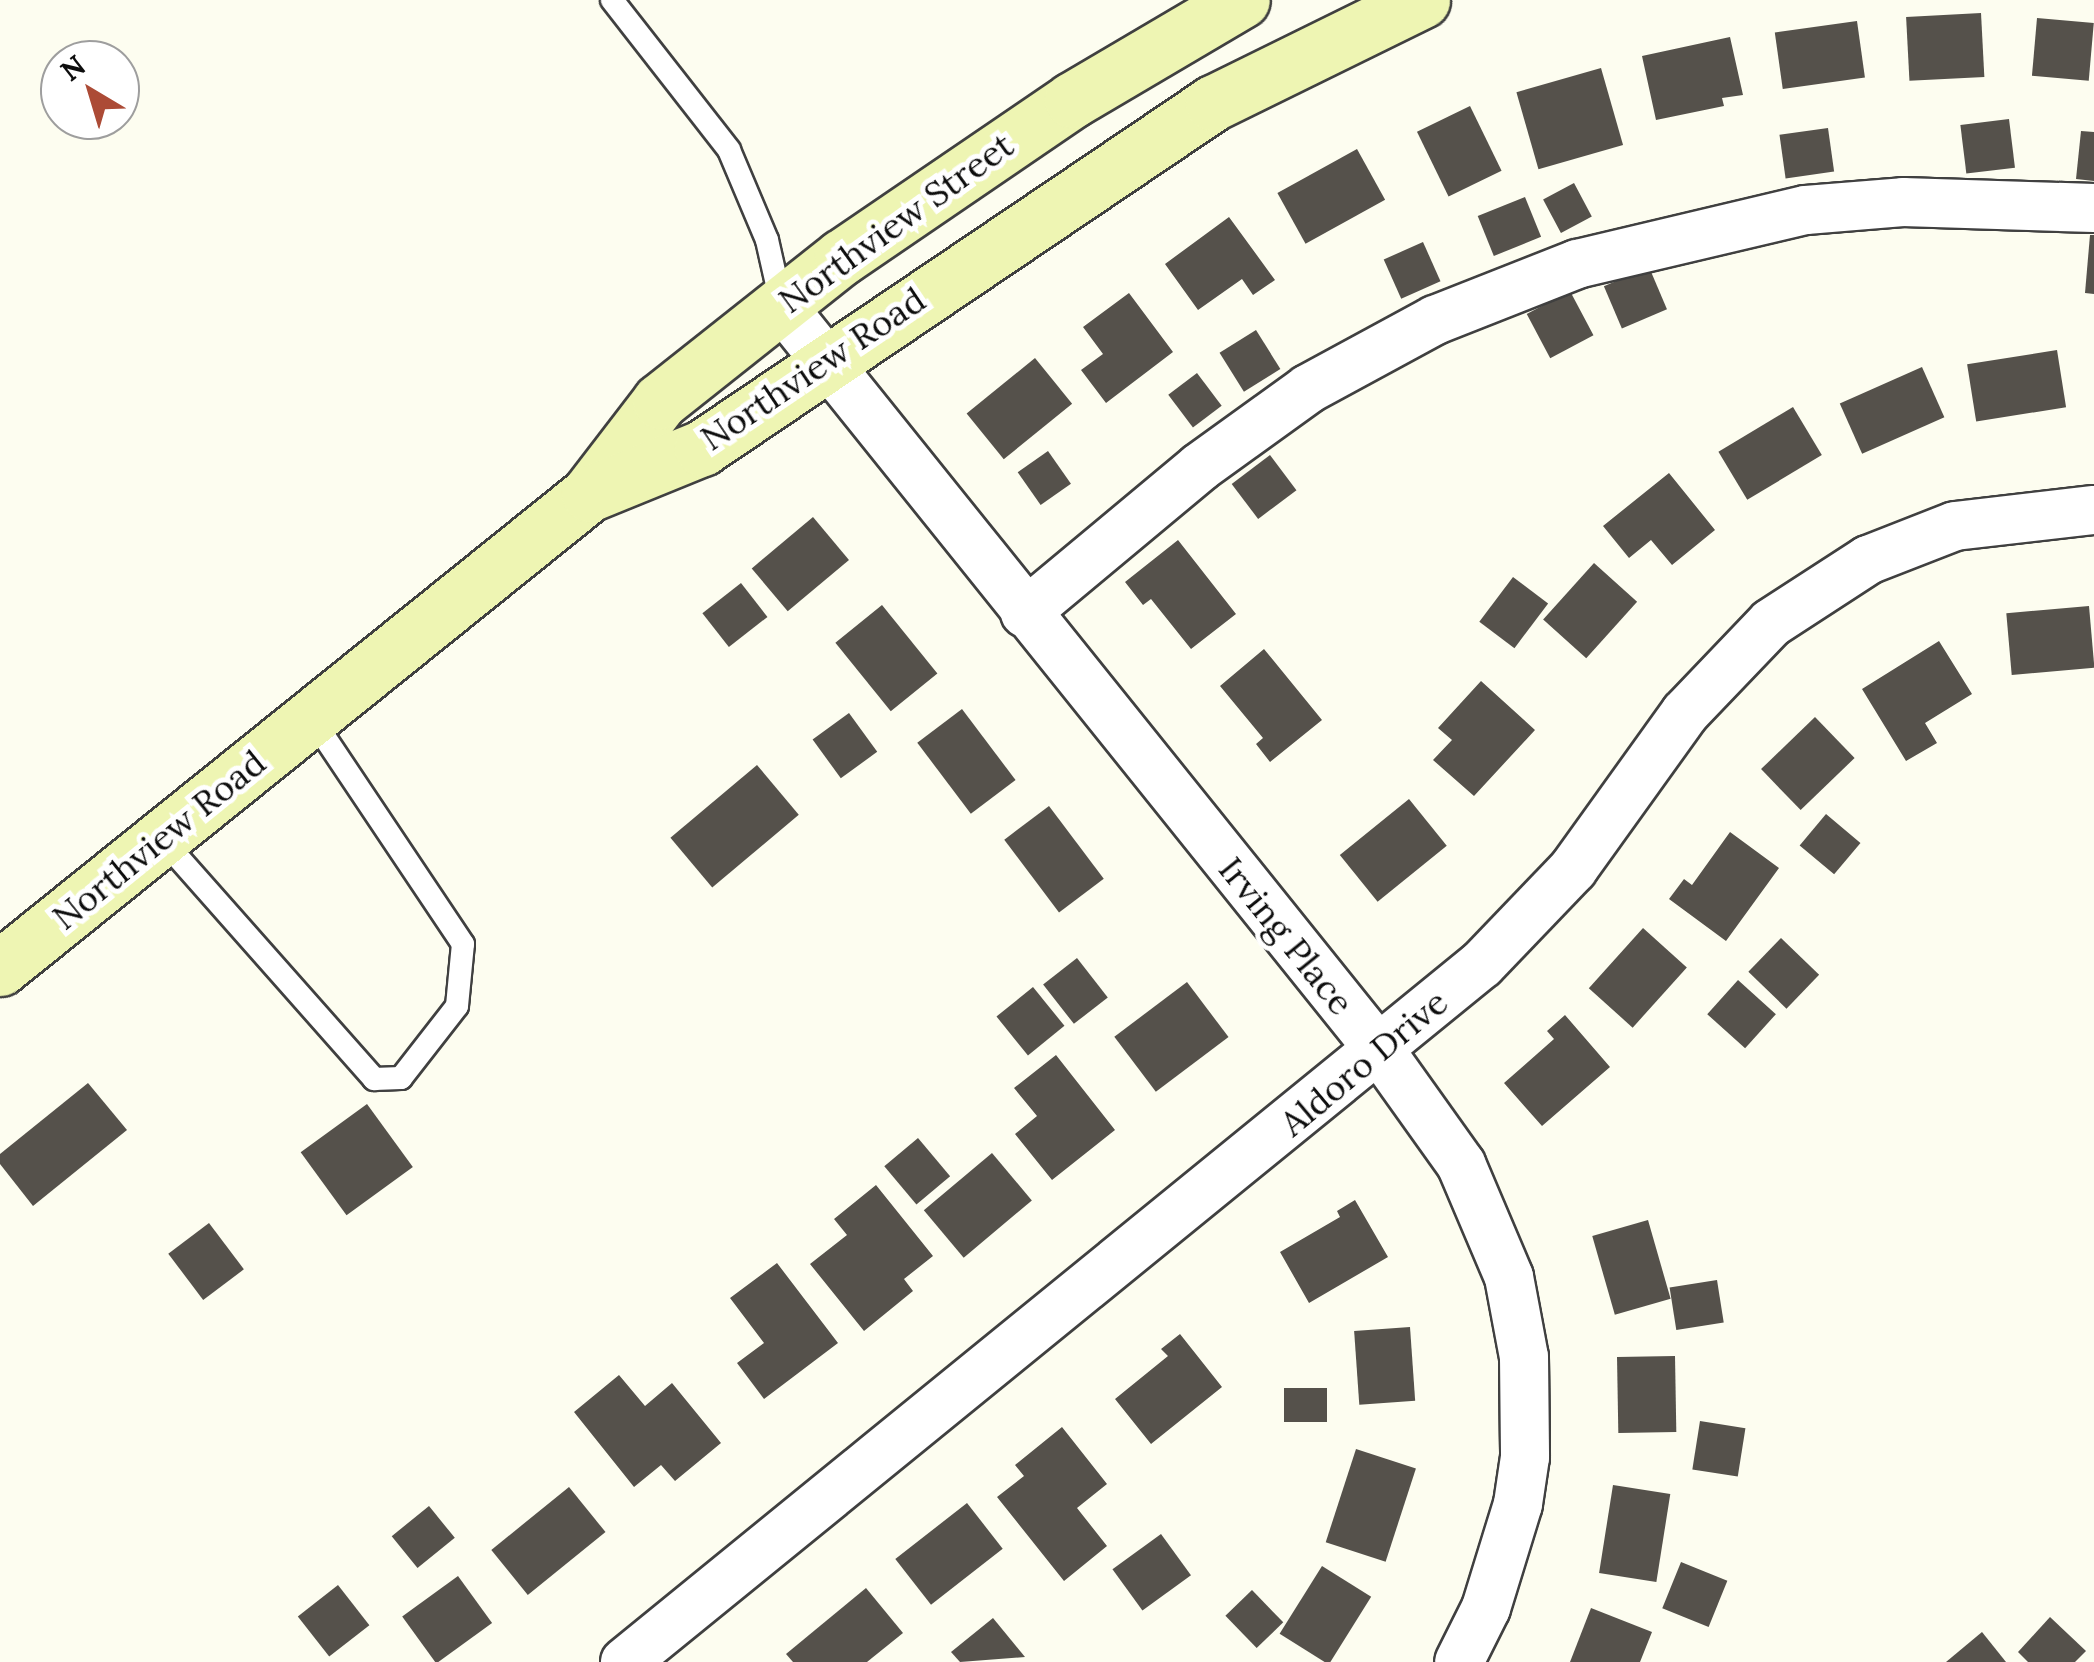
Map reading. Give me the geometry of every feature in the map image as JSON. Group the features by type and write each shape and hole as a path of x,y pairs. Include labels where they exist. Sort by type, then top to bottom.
{"street":[{"name":"Northview Street","path":"589,494 660,401 781,305 945,183 1242,0"},
{"name":"Northview Road","path":"0,968 589,494 702,448 823,362 1240,88 1422,0"},
{"path":"1025,613 1200,466 1308,389 1435,320 1577,264 1806,210 1980,201 2094,208"},
{"name":"Irving Place","path":"781,305 1380,1052 1461,1164 1509,1277 1524,1357 1518,1504 1486,1608 1460,1662"},
{"name":"Aldoro Drive","path":"625,1662 1380,1052 1551,893 1685,713 1771,623 1868,560 1955,526 2094,510"}],"lane":[{"path":"612,0 729,150 767,240 781,305"},
{"path":"161,838 374,1079 401,1078 457,1006 463,944 311,717"}],"building":[{"path":"1981,13 1984,77 1909,81 1906,17"},
{"path":"2037,18 2094,23 2089,81 2032,76"},
{"path":"1857,21 1865,77 1783,89 1775,33"},
{"path":"1730,37 1743,95 1722,98 1724,106 1656,120 1642,56"},
{"path":"1601,68 1623,145 1538,169 1516,92"},
{"path":"1470,106 1502,171 1449,197 1417,132"},
{"path":"2009,119 2015,168 1966,174 1960,125"},
{"path":"1828,128 1834,172 1786,178 1779,135"},
{"path":"2081,131 2094,132 2094,181 2076,179"},
{"path":"1357,149 1385,200 1306,244 1277,193"},
{"path":"1574,183 1592,217 1561,233 1543,199"},
{"path":"1525,197 1541,237 1494,256 1478,216"},
{"path":"1229,217 1275,280 1253,295 1242,279 1198,310 1165,264"},
{"path":"2090,235 2094,235 2094,294 2085,293"},
{"path":"1423,242 1440,281 1401,299 1384,259"},
{"path":"1649,267 1667,309 1622,328 1604,286"},
{"path":"1570,291 1593,335 1550,358 1527,314"},
{"path":"1129,293 1173,352 1106,403 1081,370 1103,354 1083,327"},
{"path":"1256,330 1280,369 1244,392 1220,353"},
{"path":"2057,350 2066,407 1976,422 1967,364"},
{"path":"1035,358 1072,404 1004,459 967,413"},
{"path":"1922,367 1944,417 1862,454 1840,404"},
{"path":"1197,373 1222,406 1193,427 1168,395"},
{"path":"1793,407 1822,455 1747,500 1718,452"},
{"path":"1048,451 1071,484 1041,505 1018,472"},
{"path":"1270,455 1296,490 1258,519 1232,484"},
{"path":"1669,473 1715,530 1672,565 1651,540 1629,558 1603,526"},
{"path":"813,517 849,560 788,611 752,568"},
{"path":"1178,540 1236,614 1191,649 1151,599 1143,605 1125,582"},
{"path":"1594,563 1637,602 1586,658 1543,619"},
{"path":"1513,577 1548,603 1514,648 1479,622"},
{"path":"741,583 767,617 729,647 702,613"},
{"path":"882,605 937,673 891,711 835,643"},
{"path":"2089,606 2094,668 2012,675 2006,613"},
{"path":"1939,641 1972,694 1925,723 1937,743 1906,761 1862,689"},
{"path":"1264,649 1322,720 1270,762 1256,744 1263,738 1220,686"},
{"path":"1481,681 1535,730 1474,796 1433,760 1452,740 1438,728"},
{"path":"962,709 1016,780 971,814 917,743"},
{"path":"849,713 877,752 841,778 813,739"},
{"path":"1815,717 1855,758 1801,810 1761,769"},
{"path":"757,765 799,815 712,887 670,838"},
{"path":"1409,799 1447,846 1378,902 1340,855"},
{"path":"1049,806 1104,879 1059,912 1004,840"},
{"path":"1826,814 1860,843 1834,874 1800,845"},
{"path":"1730,832 1779,868 1726,941 1669,899 1684,879 1692,885"},
{"path":"1643,928 1687,967 1633,1028 1589,988"},
{"path":"1781,938 1819,975 1786,1009 1748,972"},
{"path":"1077,958 1108,997 1074,1024 1043,984"},
{"path":"1738,980 1776,1014 1745,1048 1707,1014"},
{"path":"1187,982 1229,1037 1156,1092 1114,1037"},
{"path":"1033,987 1064,1026 1028,1055 996,1017"},
{"path":"1565,1015 1610,1067 1542,1126 1504,1083 1554,1039 1547,1031"},
{"path":"1056,1055 1115,1130 1052,1180 1015,1134 1037,1116 1014,1088"},
{"path":"88,1083 127,1130 33,1206 0,1164 0,1154"},
{"path":"367,1104 413,1167 347,1215 301,1152"},
{"path":"918,1138 950,1176 916,1205 884,1166"},
{"path":"992,1153 1032,1200 964,1258 924,1210"},
{"path":"876,1185 933,1256 904,1279 913,1291 864,1331 810,1264 847,1235 834,1219"},
{"path":"1355,1200 1388,1257 1309,1303 1280,1252 1340,1217 1337,1211"},
{"path":"1648,1220 1671,1299 1615,1315 1592,1236"},
{"path":"209,1223 244,1269 203,1300 168,1254"},
{"path":"777,1263 838,1343 764,1399 737,1363 764,1343 730,1298"},
{"path":"1717,1280 1724,1322 1676,1330 1670,1288"},
{"path":"1410,1327 1415,1401 1359,1405 1354,1331"},
{"path":"1180,1334 1222,1387 1151,1444 1115,1399 1168,1356 1161,1349"},
{"path":"1675,1356 1676,1432 1618,1433 1617,1357"},
{"path":"619,1375 645,1406 672,1383 721,1443 675,1481 661,1465 634,1487 574,1412"},
{"path":"1284,1388 1327,1388 1327,1422 1284,1422"},
{"path":"1700,1421 1745,1428 1738,1477 1692,1469"},
{"path":"1062,1427 1107,1484 1077,1508 1107,1546 1064,1581 997,1497 1024,1476 1015,1465"},
{"path":"1356,1449 1416,1468 1386,1562 1326,1542"},
{"path":"1613,1485 1670,1494 1656,1582 1599,1573"},
{"path":"569,1487 606,1532 528,1595 491,1550"},
{"path":"967,1503 1003,1549 931,1605 895,1559"},
{"path":"429,1506 455,1538 417,1568 392,1536"},
{"path":"1161,1534 1191,1575 1142,1611 1112,1569"},
{"path":"1681,1562 1727,1581 1709,1627 1662,1608"},
{"path":"1322,1566 1371,1597 1330,1662 1280,1634"},
{"path":"458,1576 492,1623 435,1662 402,1617"},
{"path":"338,1585 369,1625 329,1657 298,1616"},
{"path":"866,1588 903,1633 867,1662 793,1662 786,1654"},
{"path":"1252,1590 1283,1622 1257,1648 1225,1616"},
{"path":"1591,1608 1652,1632 1640,1662 1570,1662"},
{"path":"2050,1617 2086,1651 2075,1662 2028,1662 2018,1652"},
{"path":"993,1618 1025,1657 960,1662 951,1652"},
{"path":"1982,1632 2006,1662 1946,1662"}]}
